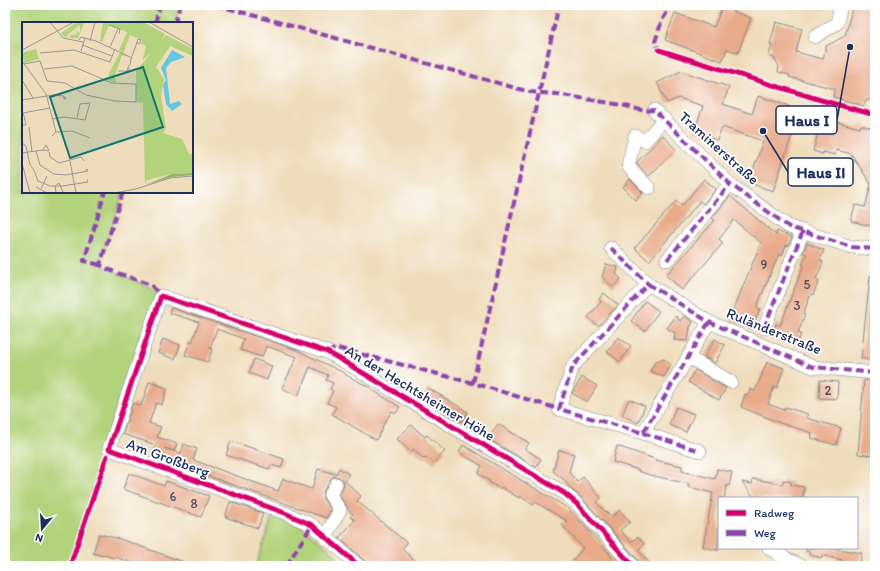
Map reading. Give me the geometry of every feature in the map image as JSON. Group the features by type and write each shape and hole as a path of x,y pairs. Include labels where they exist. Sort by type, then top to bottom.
{"street":[{"path":"815,37 837,23 841,5"},
{"name":"Traminerstraße","path":"654,110 730,184 789,227 852,246 875,249"},
{"path":"650,188 628,166 635,136 645,141 664,119"},
{"path":"667,260 730,184"},
{"name":"Ruländerstraße","path":"764,328 803,231"},
{"name":"Ruländerstraße","path":"611,248 648,284 709,322 813,367 875,373"},
{"path":"648,284 572,366 559,409 644,433 700,451"},
{"name":"Am Großberg","path":"161,296 109,449 285,513 312,525 359,566"},
{"name":"An der Hechtsheimer Höhe","path":"161,296 327,352 338,358 564,493 577,504 633,566"},
{"name":"Ruländerstraße","path":"644,433 709,322"},
{"path":"688,357 731,382"},
{"path":"325,536 340,510 330,495 336,484"},
{"path":"771,549 788,560 802,566"}],"green space":[{"path":"5,5 180,5 175,22 22,22 22,193 123,193 100,265 154,289 156,296 71,559 65,566 5,566"},
{"path":"273,514 300,525 336,555 330,566 256,566"}],"building":[{"path":"853,5 875,5 875,27 872,39 875,40 875,97 865,102 864,106 833,97 835,89 789,77 790,75 778,72 779,66 774,58 769,56 772,44 770,44 776,22 802,29 796,52 823,59 826,46 845,36"},
{"path":"722,7 751,18 738,53 727,49 722,61 665,40 675,13 714,27"},
{"path":"681,71 729,87 723,104 752,114 758,96 789,106 782,125 794,129 773,191 749,183 763,141 722,127 717,140 694,132 703,106 679,98 667,103 657,83"},
{"path":"822,118 860,128 861,125 875,129 875,227 851,221 855,205 865,207 871,184 851,154 836,150 835,155 813,151"},
{"path":"663,135 676,150 649,176 637,164 637,162"},
{"path":"630,179 643,193 636,200 623,187"},
{"path":"704,179 716,189 703,204 700,201 649,261 635,248 676,201 682,206"},
{"path":"730,196 776,235 777,231 792,237 788,246 786,245 782,256 779,254 756,308 760,309 752,329 729,320 761,243 734,220 719,239 723,243 682,290 666,275 715,220 712,218"},
{"path":"807,243 824,250 820,260 823,262 816,279 819,281 813,295 811,294 803,314 805,315 798,333 801,334 797,345 772,335 776,324 780,326 804,264 802,264 807,254 803,253"},
{"path":"606,264 618,267 616,274 621,279 613,287 602,277"},
{"path":"870,276 875,276 875,360 861,359"},
{"path":"604,293 618,305 598,326 588,317 601,302 599,299"},
{"path":"645,301 659,311 645,331 631,321"},
{"path":"171,308 297,350 346,374 400,407 396,413 392,411 376,440 332,414 336,407 327,403 333,391 330,389 333,383 326,380 328,375 310,367 298,396 282,388 297,357 266,346 262,357 240,350 244,339 217,329 210,348 212,349 208,362 185,355 190,341 192,342 199,322 169,313"},
{"path":"676,316 680,321 684,316 693,322 690,327 688,341 674,340 675,333 667,328"},
{"path":"618,337 631,346 620,362 607,352"},
{"path":"163,339 180,345 175,359 158,353"},
{"path":"715,339 725,345 715,363 704,357"},
{"path":"254,359 272,366 267,380 249,373"},
{"path":"664,359 671,365 664,377 650,371 655,362"},
{"path":"767,362 784,368 777,388 774,387 768,404 784,410 785,407 808,414 806,418 841,428 836,445 811,438 812,433 780,423 741,407 745,394 748,395 750,389 755,391"},
{"path":"695,370 726,388 719,400 688,382"},
{"path":"582,377 597,386 587,402 572,393"},
{"path":"820,380 838,382 837,399 819,398"},
{"path":"864,380 875,381 875,456 858,454"},
{"path":"149,382 167,388 162,405 156,403 149,423 161,427 157,437 177,444 174,451 181,453 184,444 197,449 193,460 278,491 283,479 312,489 318,469 336,474 339,468 349,474 345,481 361,496 357,501 407,543 402,549 421,566 370,566 339,538 355,520 350,517 353,514 348,510 347,506 339,495 344,484 343,480 339,477 332,477 323,492 323,499 331,510 326,518 152,456 156,445 123,434 133,403 141,406"},
{"path":"428,388 468,412 462,422 422,399"},
{"path":"629,399 645,406 638,423 622,415"},
{"path":"676,407 694,414 686,432 669,425"},
{"path":"498,424 529,443 525,449 541,459 536,467 488,439"},
{"path":"411,425 425,437 427,435 445,451 434,463 426,457 424,459 413,449 411,452 397,439"},
{"path":"231,441 284,459 281,468 271,465 269,469 226,455"},
{"path":"463,445 569,509 620,566 568,566 583,548 562,525 567,521 535,502 533,505 520,496 519,498 501,487 500,489 478,474 482,466 459,452"},
{"path":"617,446 655,460 682,466 682,471 715,479 717,469 732,472 729,486 727,485 724,497 718,497 718,550 703,547 713,493 688,487 689,484 650,475 613,462"},
{"path":"559,450 574,454 569,472 577,482 583,477 601,498 597,503 611,517 620,510 630,522 620,530 631,542 638,537 644,544 638,550 652,566 641,566 639,561 583,499 553,471"},
{"path":"129,473 164,486 166,481 209,496 201,517 123,489"},
{"path":"753,479 783,484 783,480 791,482 791,485 804,487 803,497 753,496 742,482 752,484"},
{"path":"230,502 263,513 258,528 225,517"},
{"path":"99,534 120,539 192,566 142,566 115,557 93,553"},
{"path":"806,549 839,549 862,553 859,566 841,566 842,560 822,555 822,558 809,555 810,552 806,551"}],"marked path":[{"path":"155,22 160,5"},
{"path":"175,22 180,5"},
{"path":"216,5 530,92 556,94 622,105 645,111 654,110 730,184 789,227 852,247 875,249"},
{"path":"473,383 559,5"},
{"path":"662,51 659,50 655,42 662,20 672,5"},
{"path":"667,260 730,184"},
{"path":"100,265 84,261 105,193"},
{"path":"123,193 100,265 112,271 151,285 161,296"},
{"path":"764,328 803,231"},
{"path":"611,248 648,284"},
{"path":"709,322 643,433 559,409 573,366 648,284 709,322 813,367 875,373"},
{"path":"327,352 337,348 473,383 559,409"},
{"path":"643,433 700,451"},
{"path":"288,566 288,563 312,525"}],"cycle path":[{"path":"659,50 875,115"},
{"path":"359,566 312,525 285,513 109,449 161,296 327,352 338,358 564,493 577,504 633,566"},
{"path":"70,566 107,456"}],"place":[{"name":"Haus I","path":"850,47"},
{"name":"Haus II","path":"763,131"}]}
